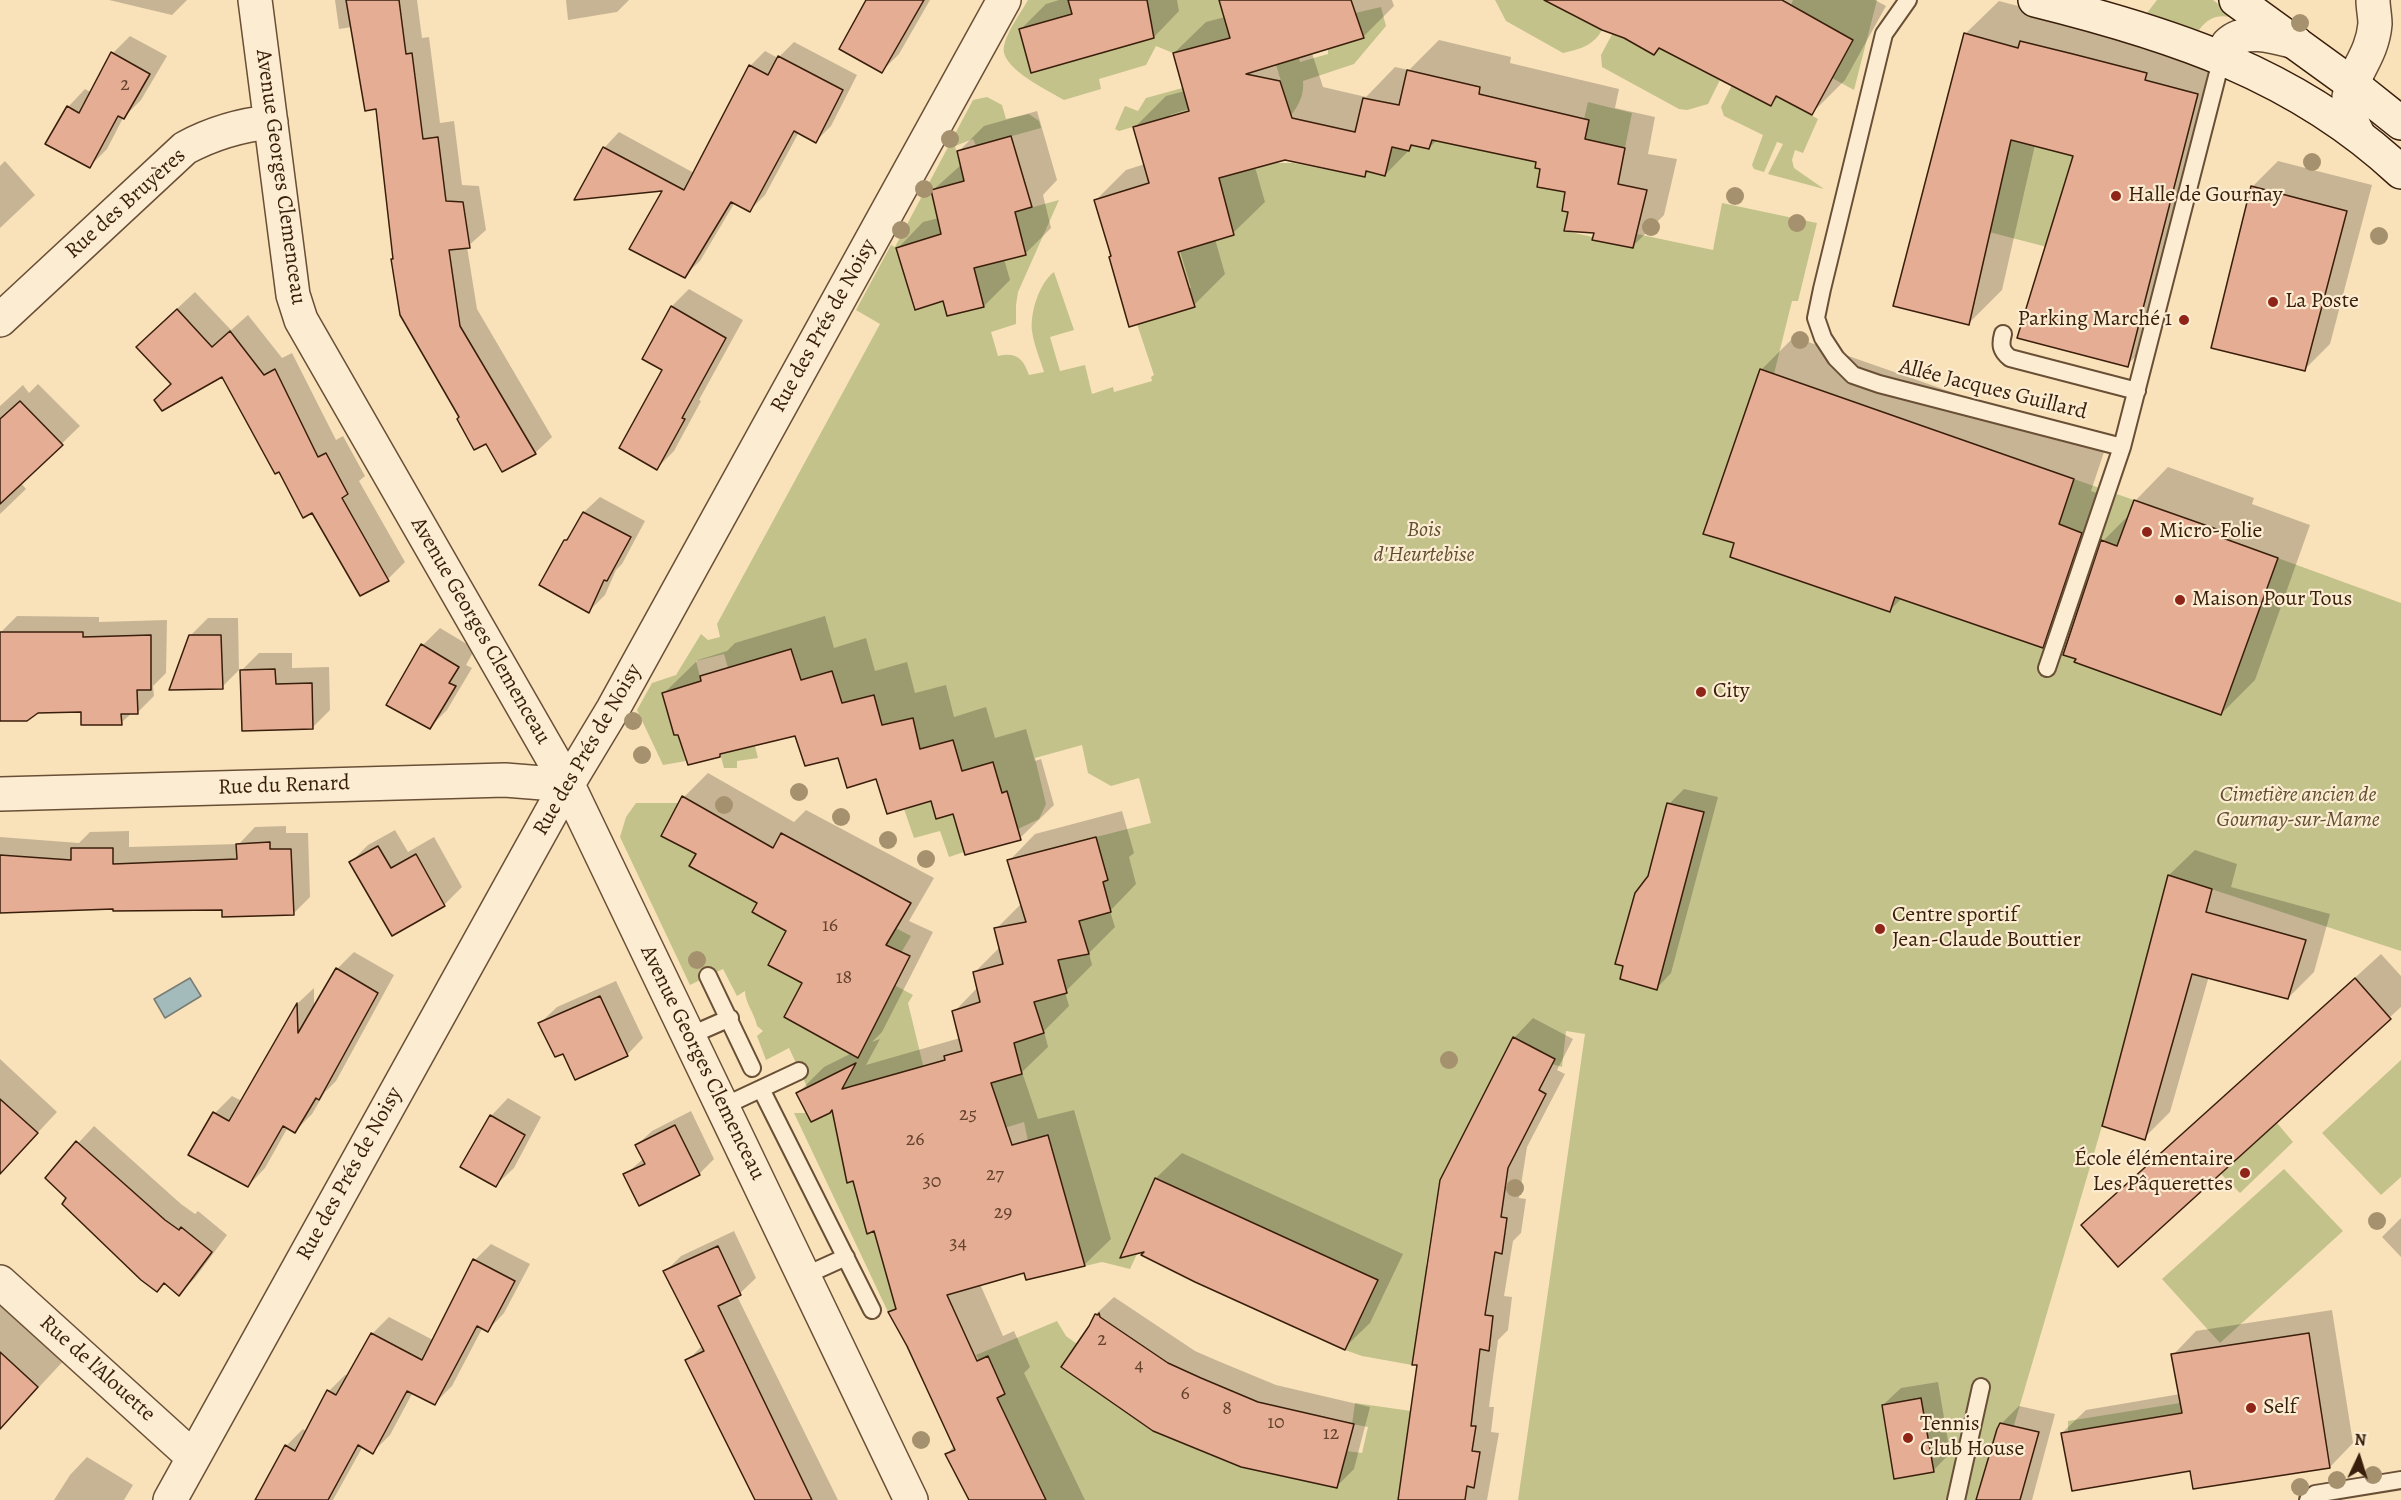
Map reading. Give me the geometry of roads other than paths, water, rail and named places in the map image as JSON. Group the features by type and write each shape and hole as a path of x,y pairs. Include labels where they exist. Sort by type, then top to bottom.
{"street":[{"name":"Avenue Georges Clemenceau","path":"255,0 293,295 301,320 568,785 911,1500"},
{"name":"Rue des Prés de Noisy","path":"170,1500 568,785 619,699 1004,0"},
{"path":"2035,0 2103,17 2222,57 2277,82 2359,136 2401,172"},
{"path":"2103,17 2132,0"},
{"path":"2236,0 2352,84 2401,123"},
{"path":"2359,136 2351,122 2347,107 2348,93 2366,55 2375,24 2373,0"},
{"path":"2222,57 2228,44 2241,36 2272,36 2295,42"},
{"name":"Rue des Bruyères","path":"0,320 185,148 227,129 271,122"},
{"name":"Rue du Renard","path":"0,794 505,780 568,785"},
{"name":"Rue de l'Alouette","path":"0,1282 193,1457"}],"lane":[{"name":"Allée Jacques Guillard","path":"1908,0 1884,34 1816,318 1823,338 1836,358 1853,375 1879,384 2122,447"},
{"path":"2047,668 2122,447 2222,57"},
{"path":"2003,334 2000,344 2003,352 2010,358 2137,391"},
{"path":"708,976 752,1068"},
{"path":"689,1036 730,1018"},
{"path":"723,1107 799,1071"},
{"path":"761,1089 872,1310"},
{"path":"804,1276 846,1257"},
{"path":"1956,1500 1981,1387"},
{"path":"2308,1500 2314,1494 2401,1480"}],"water":[{"path":"190,978 201,996 165,1018 154,999"}],"place":[{"name":"Halle de Gournay","path":"2116,196"},
{"name":"La Poste","path":"2273,302"},
{"name":"Parking Marché 1","path":"2184,320"},
{"name":"Micro-Folie","path":"2147,532"},
{"name":"Maison Pour Tous","path":"2180,600"},
{"name":"City","path":"1701,692"},
{"name":"Centre sportif Jean-Claude Bouttier","path":"1880,929"},
{"name":"École élémentaire Les Pâquerettes","path":"2245,1173"},
{"name":"Self","path":"2251,1408"},
{"name":"Tennis Club House","path":"1908,1438"}],"park label":[{"name":"Bois d'Heurtebise","path":"1424,544"},
{"name":"Cimetière ancien de Gournay-sur-Marne","path":"2298,808"}]}
